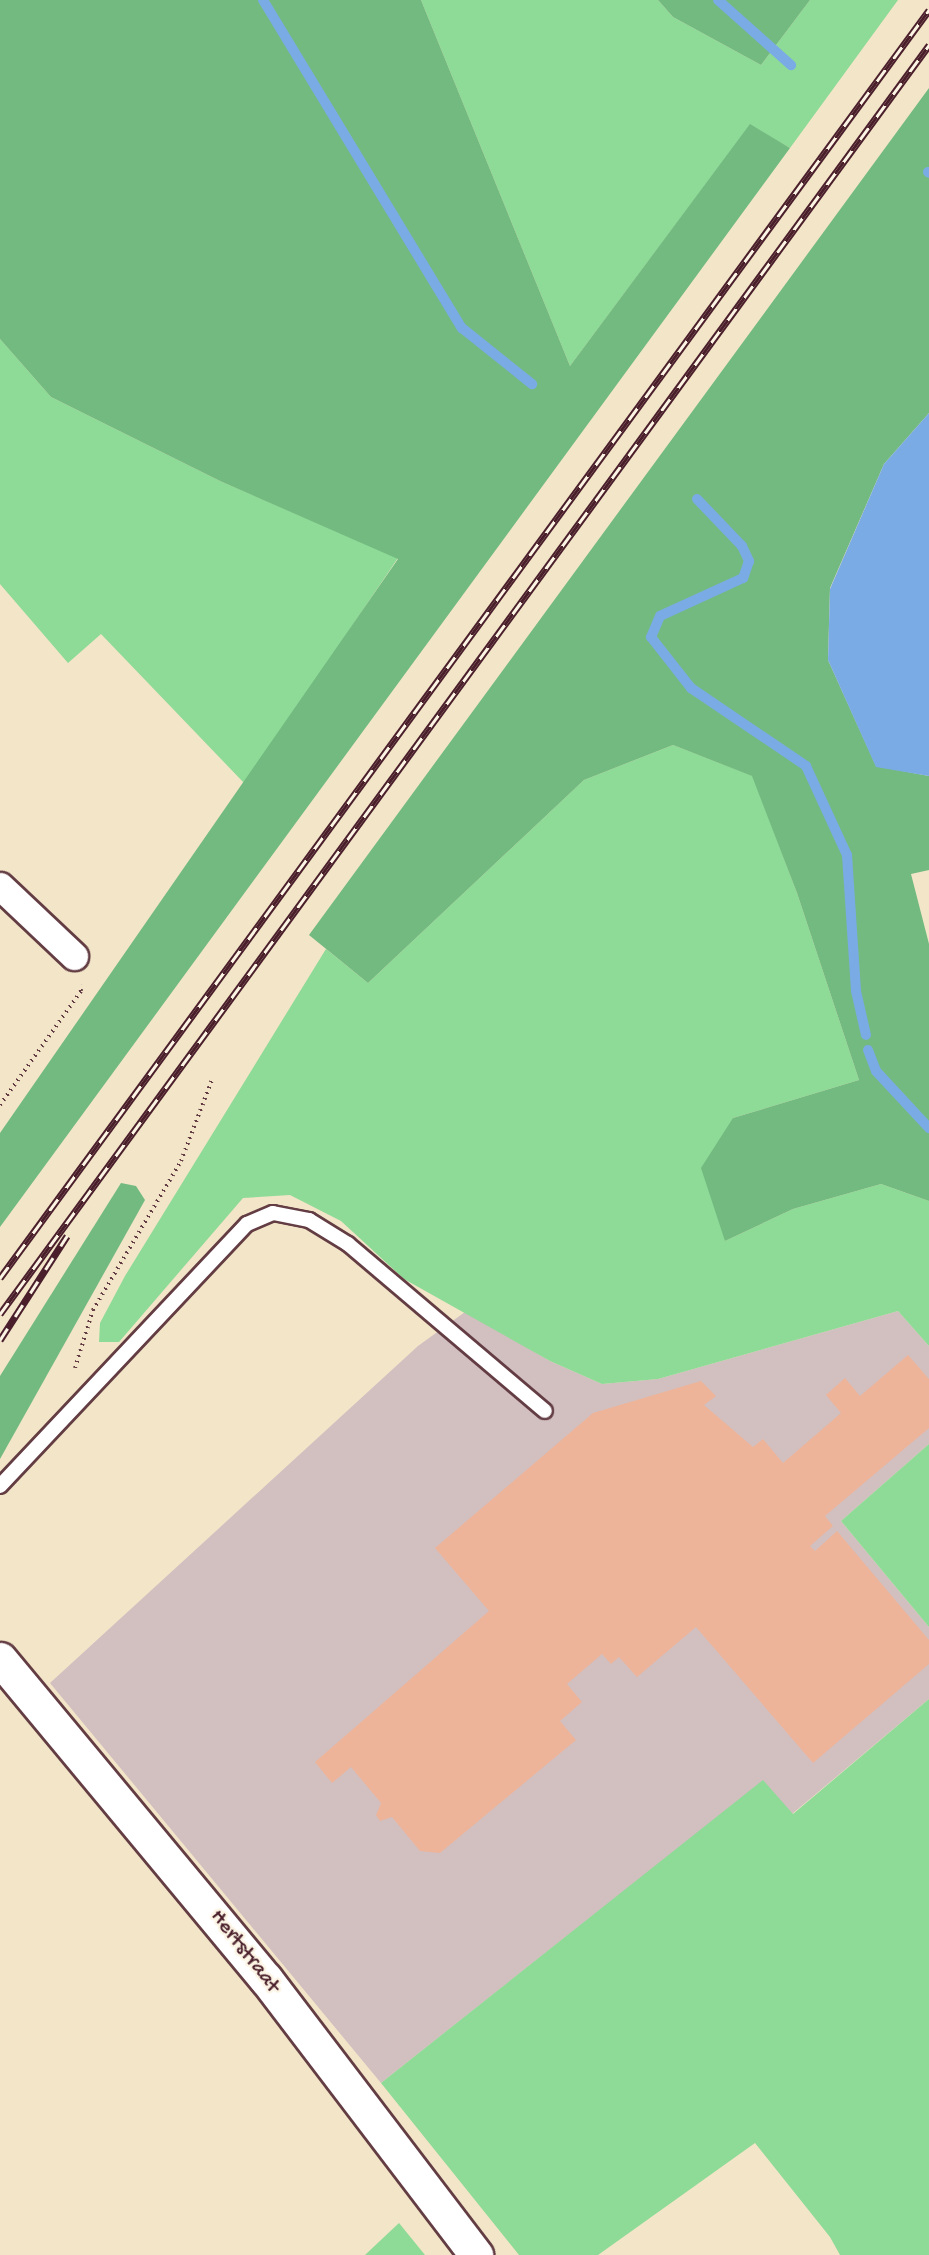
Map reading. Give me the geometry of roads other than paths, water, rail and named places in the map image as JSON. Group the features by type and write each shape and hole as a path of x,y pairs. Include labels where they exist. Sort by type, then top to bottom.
{"street":[{"path":"0,886 74,956"},
{"name":"Hertstraat","path":"0,1659 266,1979 476,2255"}],"lane":[{"path":"0,1486 247,1224 273,1213 309,1220 348,1244 545,1411"}],"water":[{"path":"929,413 929,776 876,767 828,660 830,589 884,464"}],"waterway":[{"path":"263,0 462,328 532,384"},
{"path":"718,0 791,65"},
{"path":"697,499 742,546 749,561 743,578 660,616 651,637 691,688 806,766 847,855 856,991 866,1035"},
{"path":"868,1050 876,1071 929,1128"}],"railway":[{"path":"0,1278 929,10"},
{"path":"0,1314 929,45"},
{"path":"0,1340 67,1236"}]}
